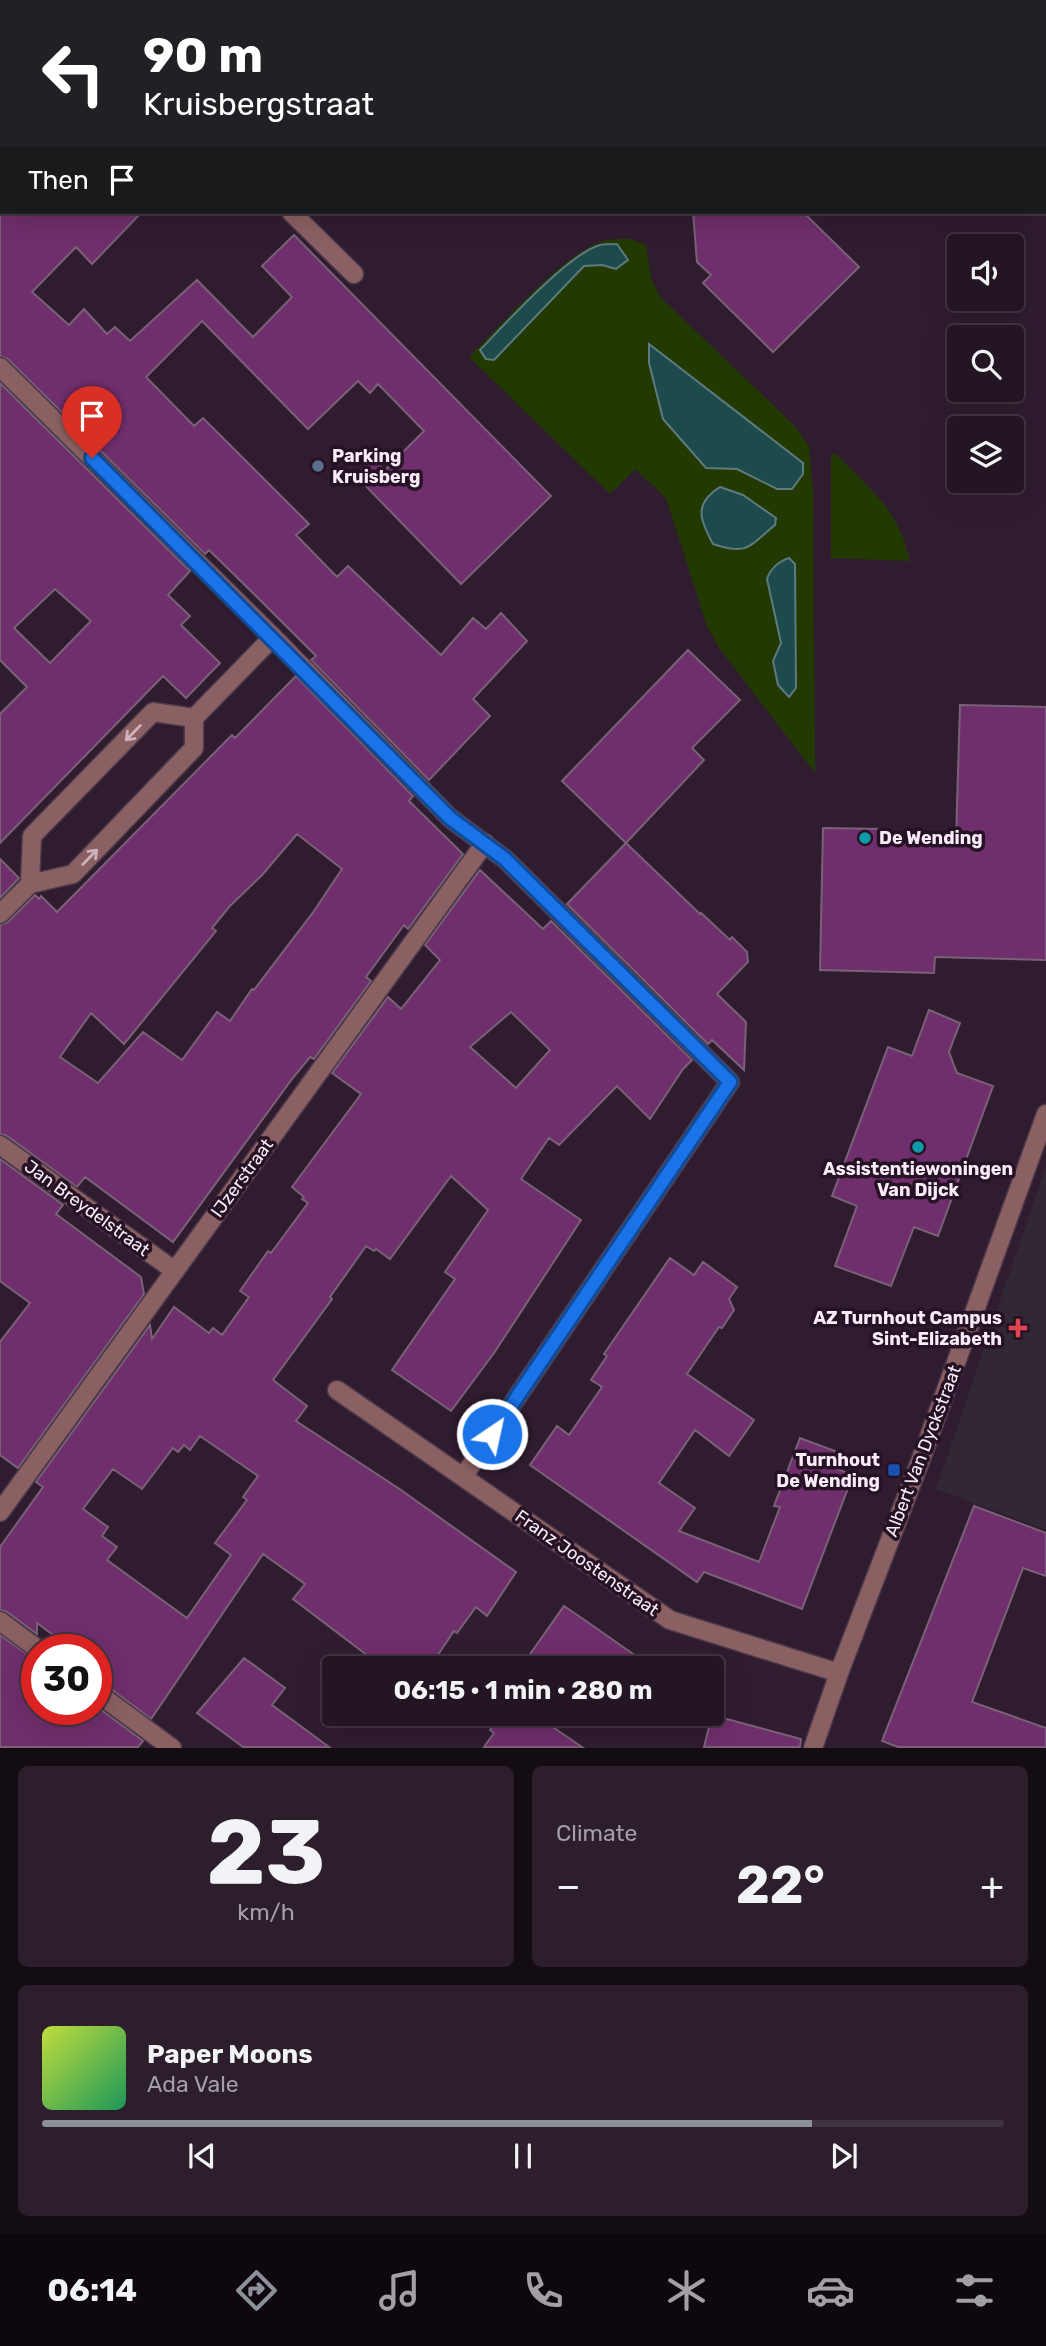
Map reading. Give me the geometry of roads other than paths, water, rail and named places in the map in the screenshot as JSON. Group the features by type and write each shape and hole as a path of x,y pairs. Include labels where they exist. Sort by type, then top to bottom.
{"street":[{"path":"293,214 354,274"},
{"path":"0,367 273,637 450,818 505,859 730,1082 463,1477"},
{"path":"0,914 30,884 73,874 194,748 194,718 273,637"},
{"path":"30,884 32,836 153,712 194,718"},
{"name":"IJzerstraat","path":"0,1512 485,843"},
{"name":"Albert Van Dyckstraat","path":"813,1748 1046,1114"},
{"name":"Jan Breydelstraat","path":"0,1144 175,1271"},
{"name":"Franz Joostenstraat","path":"337,1390 670,1620 839,1673"},
{"path":"0,1621 21,1637"},
{"path":"112,1704 172,1748"}],"place":[{"name":"Parking Kruisberg","path":"318,466"},
{"name":"De Wending","path":"865,838"},
{"name":"Assistentiewoningen Van Dijck","path":"918,1147"},
{"name":"AZ Turnhout Campus Sint-Elizabeth","path":"1018,1328"},
{"name":"Turnhout De Wending","path":"894,1470"}]}
